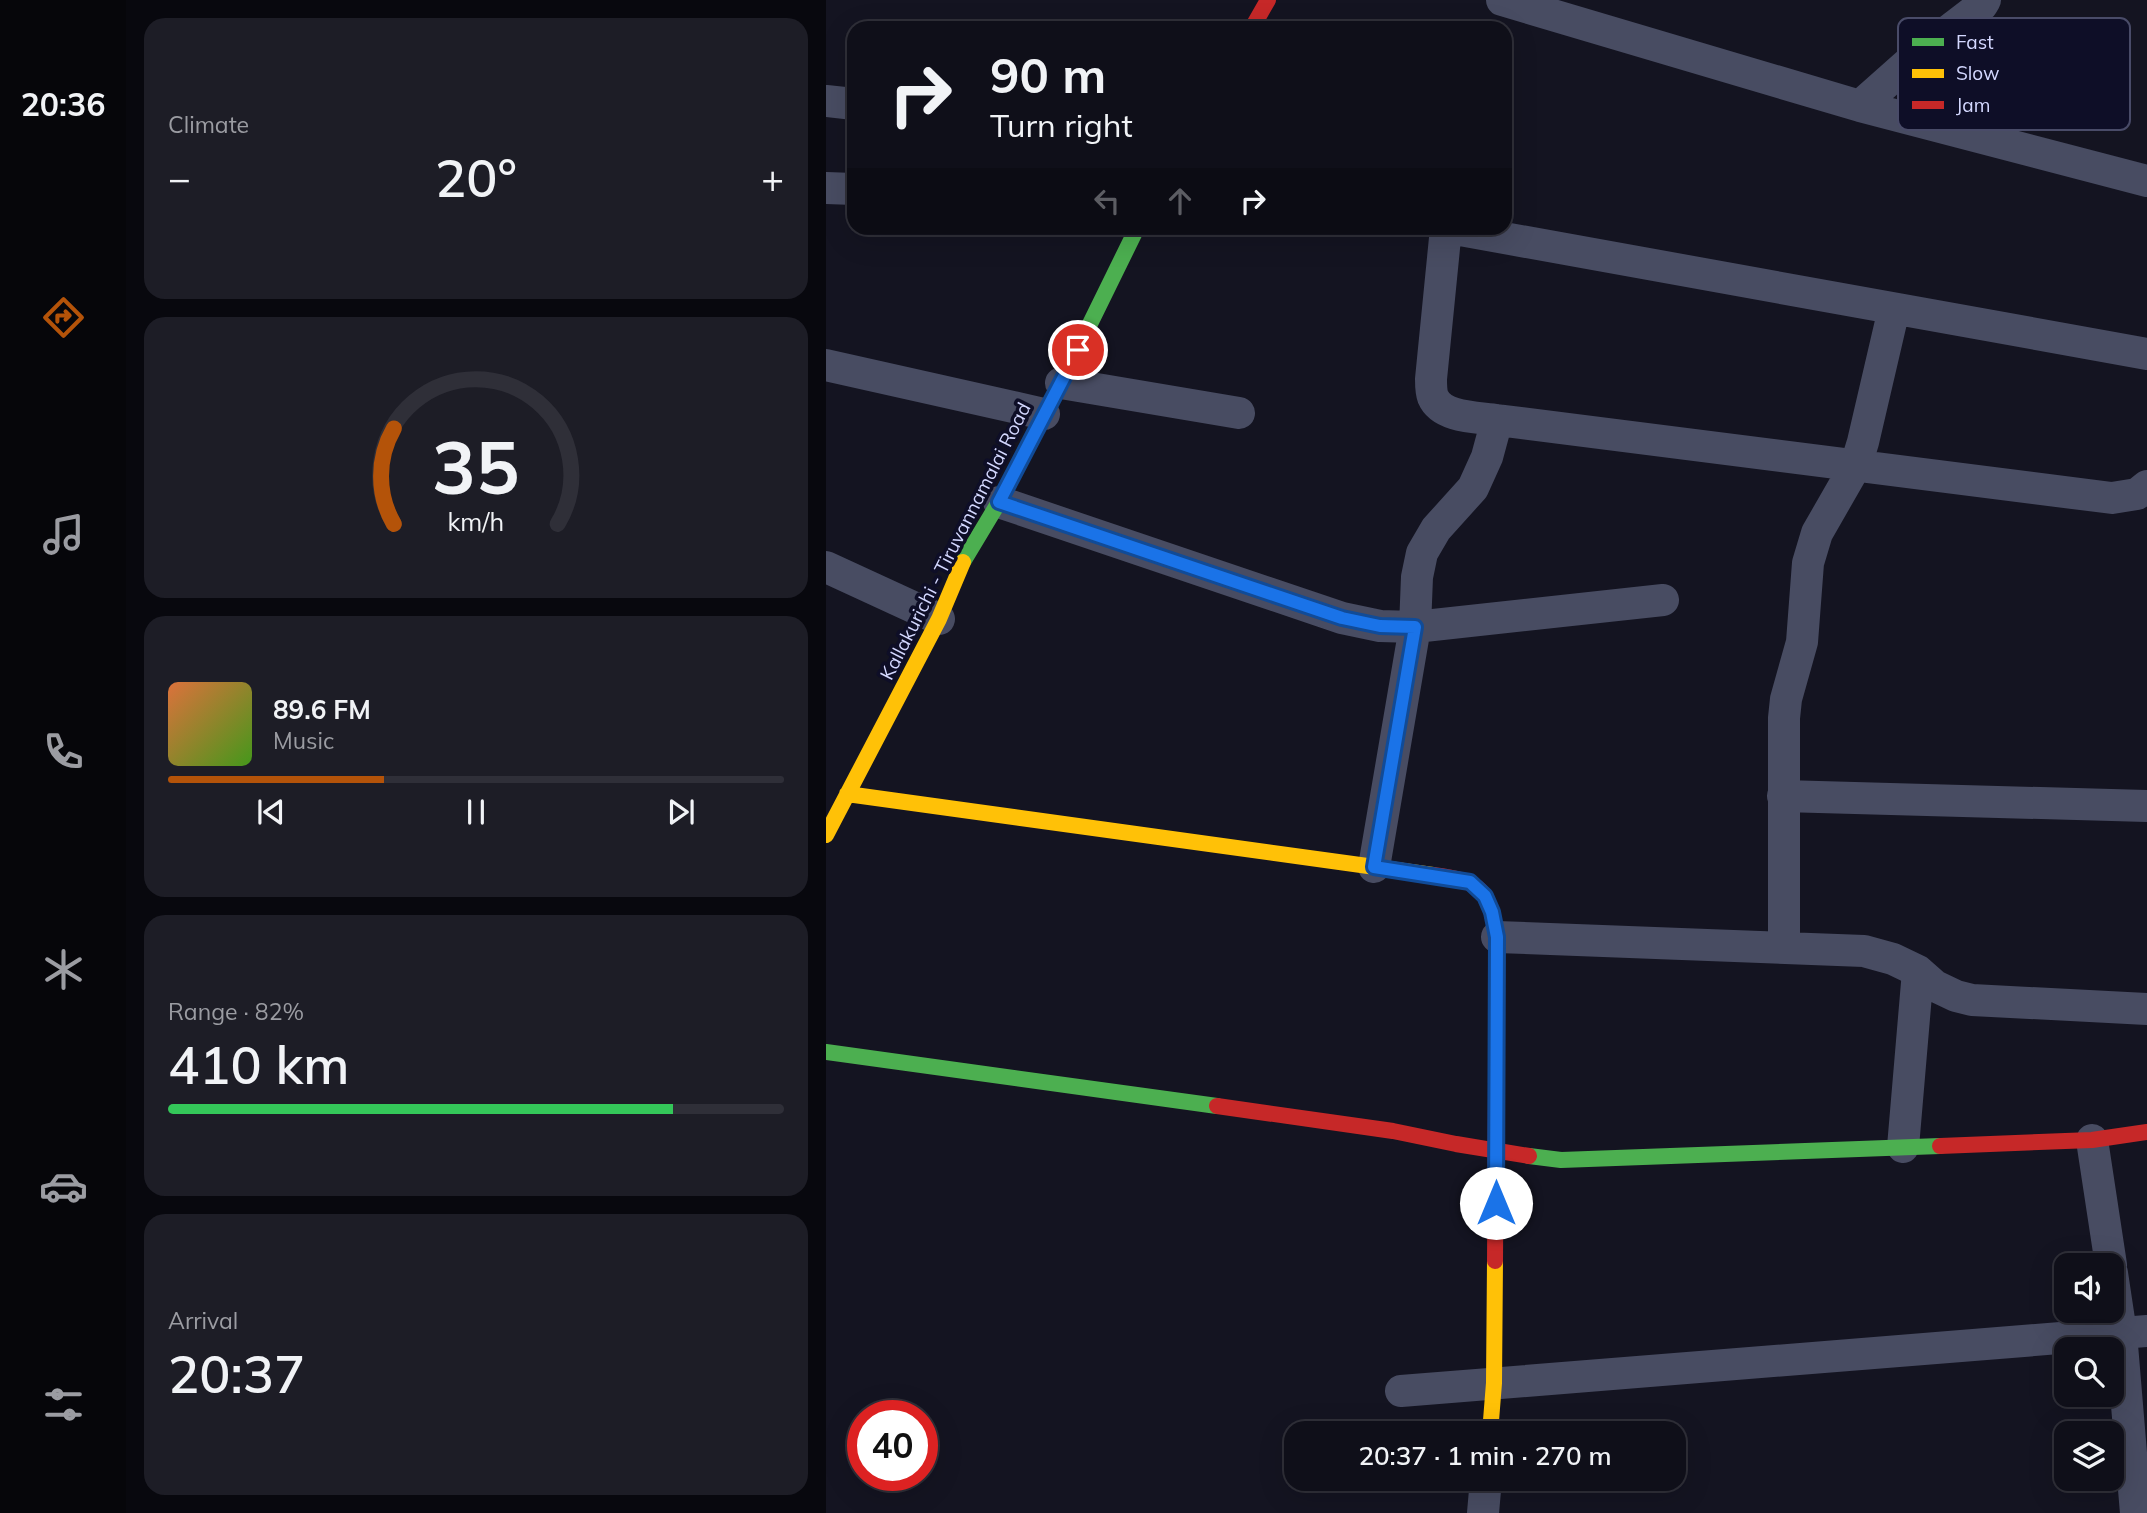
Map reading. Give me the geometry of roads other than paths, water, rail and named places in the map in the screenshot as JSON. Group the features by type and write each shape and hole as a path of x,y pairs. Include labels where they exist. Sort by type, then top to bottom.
{"main road":[{"path":"1256,21 1268,0"},
{"name":"Kallakurichi - Tiruvannamalai Road","path":"826,835 939,619 964,560 999,502 1061,383 1127,235"},
{"path":"847,794 1470,882 1485,896 1492,912 1497,937 1494,1383 1491,1421"},
{"path":"826,1052 1393,1131 1496,1152 1560,1160 2092,1140 2147,1132"}],"street":[{"path":"1502,0 1587,11 1860,106 1898,116"},
{"path":"1965,18 1985,0"},
{"path":"1860,106 1898,72"},
{"path":"826,101 847,103"},
{"path":"1952,130 2147,181"},
{"path":"826,188 847,189"},
{"path":"1446,235 1432,368 1432,395 1439,406 1452,412 1497,420 2112,498 2137,494 2147,486"},
{"path":"1486,235 2147,354"},
{"path":"1784,948 1784,718 1786,699 1802,642 1808,563 1817,533 1856,465 1894,309"},
{"path":"826,365 1044,414"},
{"path":"1061,383 1239,413"},
{"path":"1374,867 1415,627 1422,553 1436,529 1473,488 1487,457 1497,420"},
{"path":"999,502 1342,618 1380,626 1415,627 1663,600"},
{"path":"826,566 939,619"},
{"path":"1783,796 2147,806"},
{"path":"1497,937 1864,951 1894,959 1918,971 1935,986 1972,1000 2147,1009"},
{"path":"1903,1147 1918,971"},
{"path":"2092,1140 2109,1253"},
{"path":"2124,1305 2134,1332 2136,1513"},
{"path":"1401,1391 2134,1332"},
{"path":"1483,1513 1485,1491"}]}
